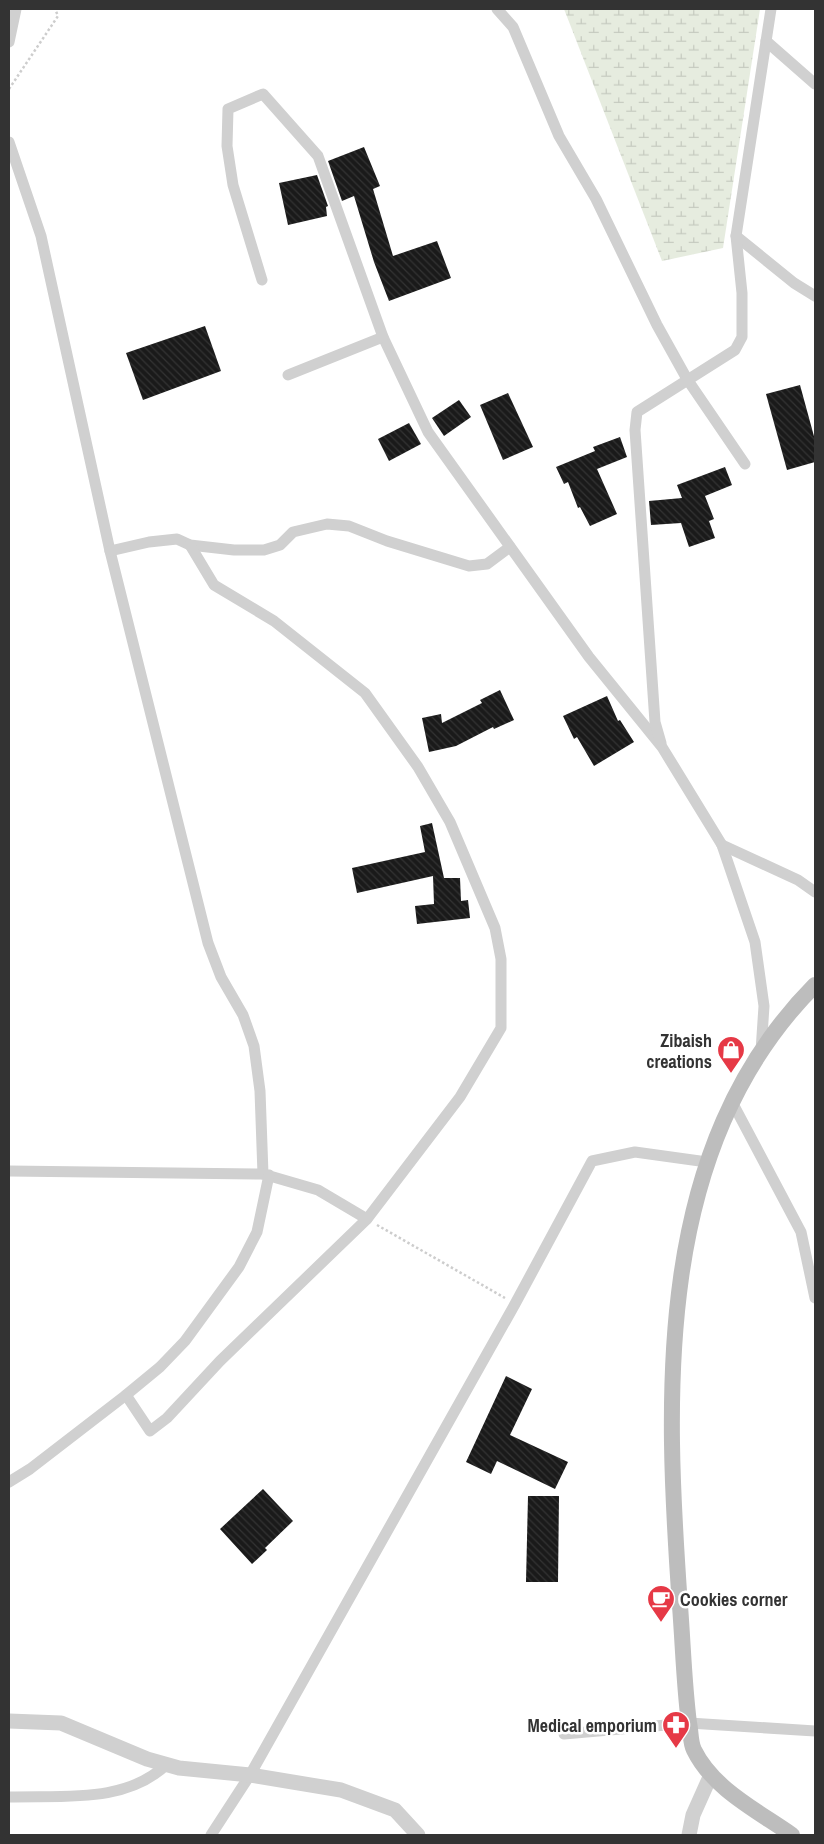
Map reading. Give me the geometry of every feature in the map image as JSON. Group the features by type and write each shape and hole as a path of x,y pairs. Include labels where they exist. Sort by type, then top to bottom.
{"main road":[{"path":"792,1835 710,1777 693,1748 689,1723 672,1490 672,1371 682,1263 707,1162 732,1100 761,1051 788,1012 815,985"}],"street":[{"path":"9,42 16,9"},
{"path":"497,9 513,27 559,136 596,198 656,325 688,379 744,464"},
{"path":"662,748 655,722 634,430 637,412 735,350 742,337 742,293 736,236 771,9"},
{"path":"766,40 815,84"},
{"path":"262,280 233,185 227,146 228,109 263,94 318,156 383,337 428,432 589,657 662,748 722,845 755,942 764,1006 761,1051"},
{"path":"9,142 42,236 110,551 208,943 221,977 243,1015 254,1046 260,1091 266,1174 257,1232 239,1267 185,1341 160,1367 126,1395 30,1469 9,1482"},
{"path":"736,236 794,283 815,296"},
{"path":"288,376 383,337"},
{"path":"110,551 149,542 177,539 190,545 234,550 264,550 280,545 293,532 327,524 349,526 387,541 469,566 487,564 510,547"},
{"path":"126,1395 150,1431 167,1418 262,1319 367,1219 460,1097 501,1028 501,959 496,928 450,822 418,767 365,693 274,621 214,585 190,545"},
{"path":"722,845 798,880 815,892"},
{"path":"732,1100 801,1232 815,1298"},
{"path":"211,1835 250,1775 515,1304 592,1161 635,1152 707,1162"},
{"path":"9,1171 266,1174 318,1190 367,1219"},
{"path":"9,1720 61,1723 125,1751 167,1764 341,1790 395,1810 418,1835"},
{"path":"564,1734 689,1723 815,1731"},
{"path":"9,1797 96,1794 128,1789 154,1776 167,1764"},
{"path":"689,1835 692,1815 710,1777"}],"path":[{"path":"9,89 58,16 55,9"},
{"path":"367,1219 515,1304"}],"green space":[{"path":"564,9 760,9 723,248 662,261"}],"building":[{"path":"364,147 380,186 373,189 393,256 437,241 451,278 389,301 374,262 354,196 342,201 328,161"},
{"path":"317,175 328,206 326,207 327,216 288,225 279,183"},
{"path":"205,326 221,371 143,400 126,353"},
{"path":"800,385 815,440 815,462 787,470 766,394"},
{"path":"508,393 533,447 503,460 480,405"},
{"path":"459,400 471,417 444,436 432,418"},
{"path":"409,423 421,444 389,461 378,439"},
{"path":"620,437 627,457 597,469 617,514 590,526 580,507 578,508 568,482 564,484 556,467 595,451 593,447"},
{"path":"725,467 732,485 705,496 714,519 709,521 715,538 689,547 681,523 651,525 649,501 682,498 677,485"},
{"path":"500,690 514,720 494,729 493,727 456,746 429,752 422,718 441,714 442,723 482,703 480,700"},
{"path":"607,696 618,721 620,720 634,742 594,766 577,737 574,739 563,716"},
{"path":"432,823 444,878 460,878 461,901 468,900 470,918 417,924 415,906 434,904 433,876 357,893 352,868 425,852 420,826"},
{"path":"506,1376 532,1389 510,1435 568,1462 555,1489 497,1461 491,1474 466,1462"},
{"path":"263,1489 293,1521 265,1548 267,1550 252,1564 220,1529"},
{"path":"528,1496 559,1496 558,1582 526,1582"}],"place":[{"name":"Zibaish creations","path":"731,1074"},
{"name":"Cookies corner","path":"661,1623"},
{"name":"Medical emporium","path":"676,1749"}]}
